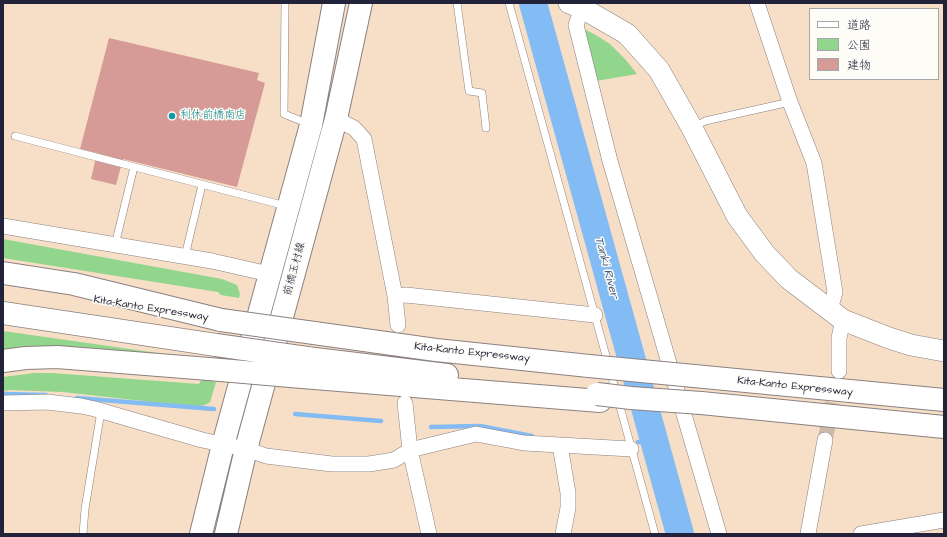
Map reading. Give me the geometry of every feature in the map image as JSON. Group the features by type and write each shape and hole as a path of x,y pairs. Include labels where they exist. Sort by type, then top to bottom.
{"main road":[{"path":"201,534 223,444 310,125 334,3"},
{"name":"前橋玉村線","path":"226,534 246,449 336,119 361,3"},
{"path":"3,273 74,284 222,320"},
{"name":"Kita-Kanto Expressway","path":"3,286 222,320 436,350 944,400"},
{"path":"3,313 216,345 304,367"},
{"path":"3,361 26,358 57,357 209,369 304,367 598,397 701,403 944,427"}],"street":[{"path":"757,3 790,102 814,163 835,292 836,315 840,338 839,370"},
{"path":"719,534 610,161 576,25 579,5 627,34 659,70 692,128 737,216 765,254 789,279 836,315 889,338 944,351"},
{"path":"336,119 354,128 364,139 395,296 398,325"},
{"path":"3,226 185,256 269,274"},
{"path":"395,296 406,295 595,315"},
{"path":"3,404 47,402 81,406 202,440 246,449 266,456 351,465 394,460 410,450 476,434 524,443 631,449"},
{"path":"405,404 410,450 429,534"},
{"path":"808,534 825,440"},
{"path":"560,445 568,493 568,508 563,534"},
{"path":"861,534 944,520"}],"lane":[{"path":"285,3 284,114 310,125"},
{"path":"458,3 469,91 482,93 486,128"},
{"path":"509,3 655,534"},
{"path":"692,128 705,121 790,102"},
{"path":"15,136 288,207"},
{"path":"114,245 134,167"},
{"path":"185,256 202,185"},
{"path":"83,534 85,509 101,411"}],"green space":[{"path":"582,28 610,44 637,74 596,81"},
{"path":"3,239 222,279 237,285 240,294 239,298 221,295 218,292 3,258"},
{"path":"3,331 193,358 3,351"},
{"path":"34,373 199,384 202,379 216,382 210,402 196,407 63,392 3,391 3,377"}],"building":[{"name":"利休前橋南店","path":"109,38 259,73 257,80 265,83 237,187 123,159 116,185 91,179 97,153 80,149"}],"waterway":[{"name":"Tanki River","path":"533,3 680,534"},
{"path":"4,394 46,395"},
{"path":"77,398 214,409"},
{"path":"295,414 381,421"},
{"path":"431,427 480,426 532,436"},
{"path":"638,442 654,442"}],"tunnel":[{"path":"825,440 839,371"}],"place":[{"name":"利休前橋南店","path":"172,116"}]}
